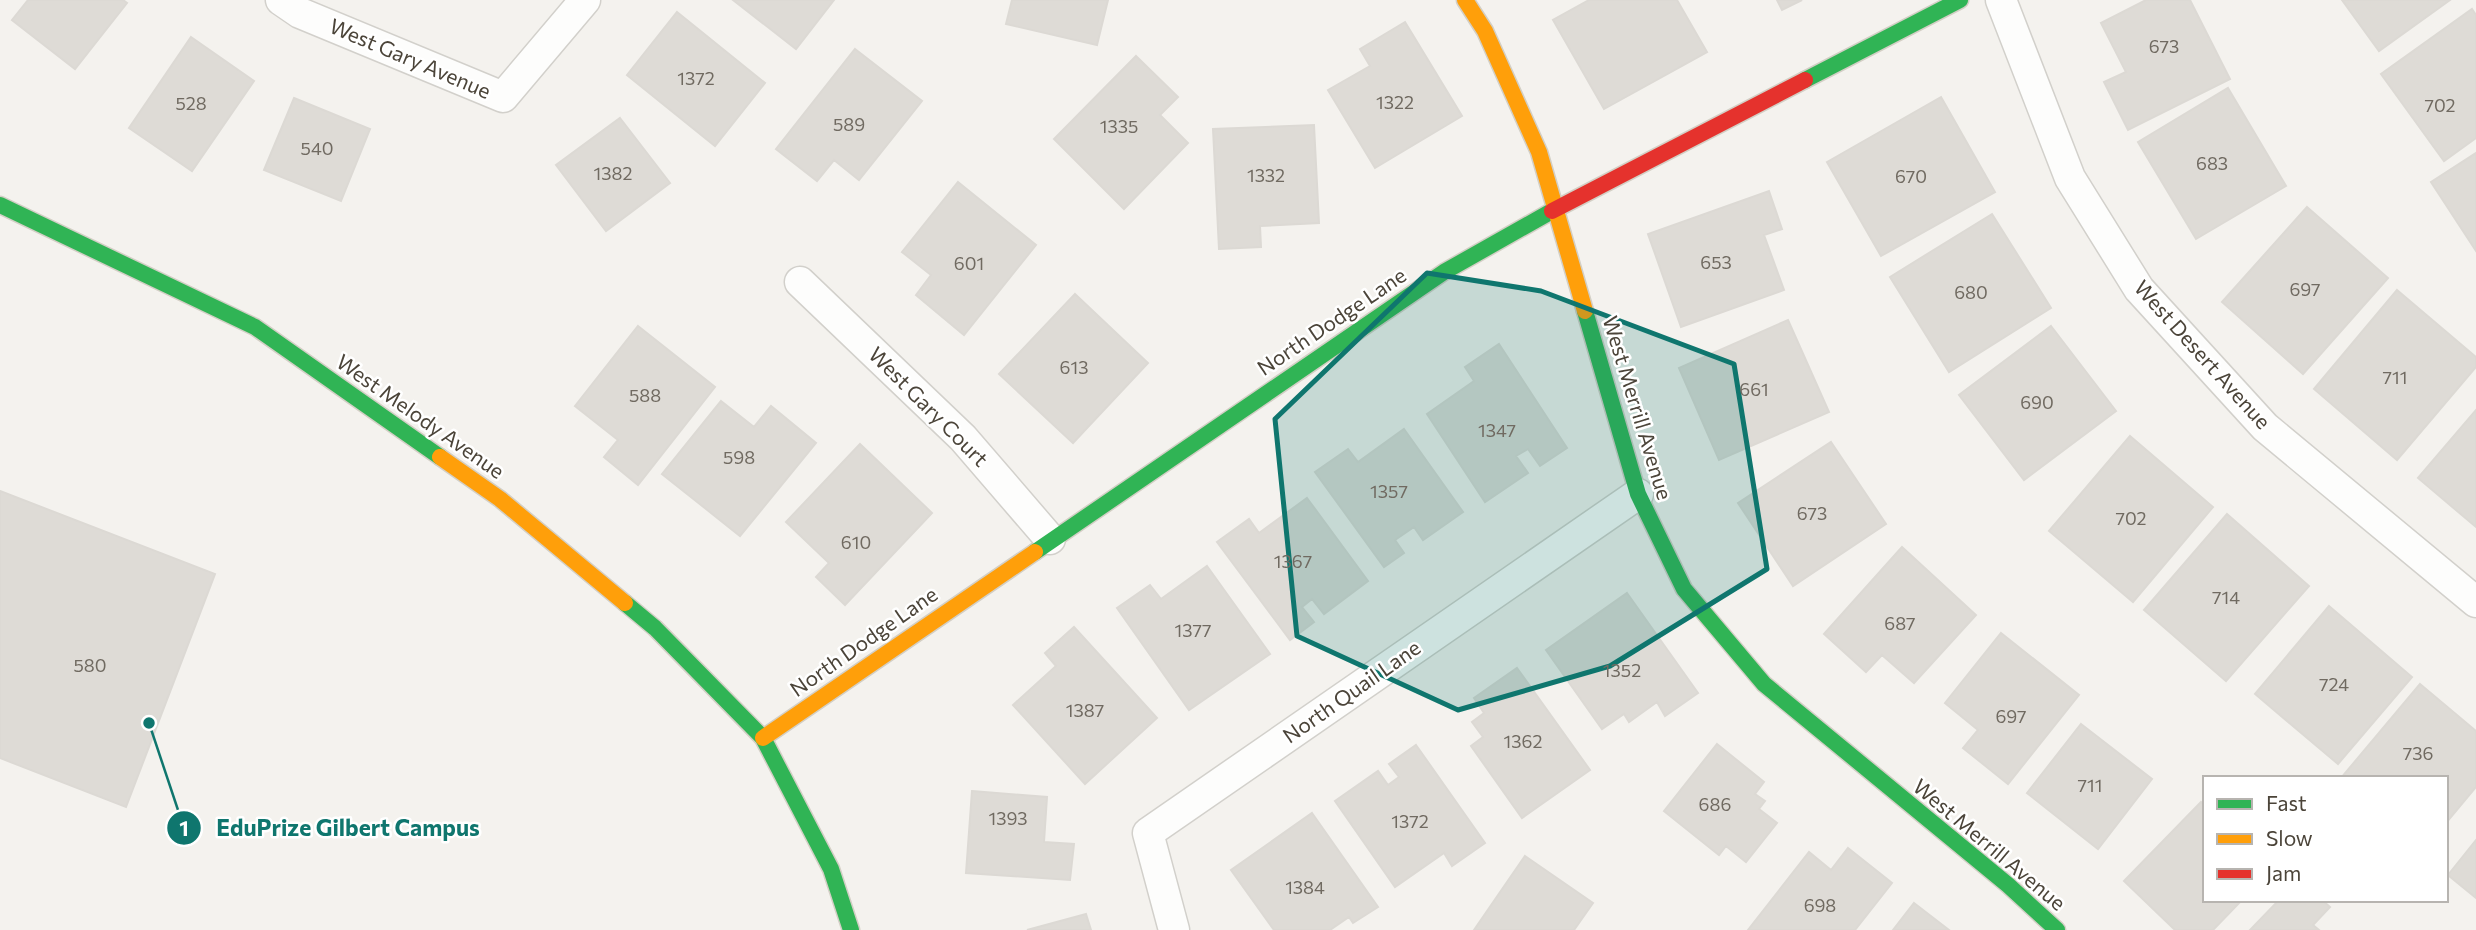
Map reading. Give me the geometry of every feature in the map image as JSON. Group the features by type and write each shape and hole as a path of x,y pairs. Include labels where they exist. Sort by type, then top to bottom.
{"street":[{"name":"West Gary Avenue","path":"281,0 300,13 503,97 584,0"},
{"name":"West Merrill Avenue","path":"1465,0 1485,32 1539,152 1638,494 1684,589 1764,684 2008,885 2057,930"},
{"name":"North Dodge Lane","path":"763,738 1050,539 1444,272 1556,209 1960,0"},
{"name":"West Desert Avenue","path":"2001,0 2070,178 2138,289 2265,427 2476,602"},
{"name":"West Melody Avenue","path":"0,205 266,334 500,499 655,628 763,738 831,869 851,930"},
{"name":"West Gary Court","path":"800,282 963,438 1050,539"},
{"name":"North Quail Lane","path":"1174,930 1148,833 1638,494"}],"highlighted area":[{"path":"1427,273 1541,291 1734,364 1767,569 1610,666 1458,710 1297,636 1275,419"}],"building":[{"path":"28,0 123,0 127,3 75,69 12,20"},
{"path":"733,0 834,0 796,49"},
{"path":"1012,0 1108,0 1097,45 1006,24"},
{"path":"1589,0 1677,0 1707,52 1604,109 1553,20"},
{"path":"1777,0 1802,0 1782,10"},
{"path":"2146,0 2190,0 2230,79 2128,130 2104,82 2126,72 2101,23"},
{"path":"2342,0 2450,0 2379,51"},
{"path":"2472,9 2476,15 2476,138 2444,161 2381,74"},
{"path":"677,12 765,83 715,146 627,75"},
{"path":"1405,22 1462,116 1375,168 1328,90 1370,66 1360,49"},
{"path":"191,37 254,81 192,171 129,128"},
{"path":"855,49 922,101 859,180 834,160 817,181 776,149"},
{"path":"1136,56 1178,97 1160,115 1188,143 1124,209 1054,139"},
{"path":"2228,88 2286,186 2196,239 2138,142"},
{"path":"1941,97 1995,192 1881,256 1827,162"},
{"path":"294,98 370,129 341,201 264,170"},
{"path":"620,118 670,183 606,231 556,165"},
{"path":"1314,125 1319,223 1260,226 1261,247 1219,249 1213,129"},
{"path":"2476,153 2476,251 2431,182"},
{"path":"958,182 1036,245 964,335 916,295 931,275 902,252"},
{"path":"1769,191 1782,229 1764,235 1784,290 1681,327 1648,234"},
{"path":"2307,207 2388,278 2303,374 2222,302"},
{"path":"1992,214 2051,308 1949,372 1890,277"},
{"path":"2397,290 2476,357 2476,367 2397,460 2314,389"},
{"path":"1075,294 1148,363 1073,443 999,374"},
{"path":"1788,320 1829,412 1719,460 1679,368"},
{"path":"638,326 715,387 638,485 604,457 618,440 575,406"},
{"path":"2051,326 2116,411 2024,480 1959,395"},
{"path":"1499,344 1567,448 1540,466 1528,449 1516,456 1528,473 1485,502 1427,414 1474,381 1465,367"},
{"path":"721,401 754,427 771,406 816,443 740,536 662,474"},
{"path":"2476,410 2476,527 2418,478"},
{"path":"1404,429 1463,512 1423,540 1414,527 1395,540 1404,553 1384,567 1315,472 1348,449 1358,462"},
{"path":"2130,436 2213,507 2133,602 2049,531"},
{"path":"1831,442 1886,524 1793,586 1738,503"},
{"path":"860,444 932,513 845,605 816,577 829,563 786,522"},
{"path":"0,491 215,574 126,807 0,758"},
{"path":"1307,498 1368,581 1324,614 1312,599 1302,607 1314,622 1290,640 1217,542 1249,519 1259,533"},
{"path":"2227,514 2309,586 2226,681 2144,610"},
{"path":"1902,547 1976,615 1914,683 1882,655 1866,672 1824,634"},
{"path":"1207,566 1270,654 1189,710 1117,608 1150,585 1161,599"},
{"path":"1627,593 1698,693 1665,716 1657,702 1629,722 1624,714 1602,729 1546,650"},
{"path":"2329,606 2412,677 2338,764 2255,694"},
{"path":"1074,627 1157,718 1085,784 1013,705 1056,666 1045,653"},
{"path":"2001,633 2079,695 2008,784 1963,748 1978,730 1945,703"},
{"path":"1517,668 1590,770 1522,818 1471,746 1483,737 1472,722 1484,713 1474,698"},
{"path":"2420,684 2476,731 2476,787 2448,821 2448,776 2343,776"},
{"path":"2081,724 2152,779 2098,849 2027,793"},
{"path":"1717,744 1764,782 1755,794 1765,801 1759,809 1777,823 1746,862 1726,846 1719,855 1664,811"},
{"path":"1416,745 1485,843 1452,866 1444,853 1395,887 1335,801 1378,771 1388,785 1399,777 1389,764"},
{"path":"972,791 1047,797 1044,842 1074,844 1070,880 966,873"},
{"path":"2201,802 2203,902 2240,902 2213,930 2175,930 2124,881"},
{"path":"1312,813 1378,907 1353,923 1349,917 1330,930 1274,930 1231,870"},
{"path":"2476,840 2476,898 2448,875"},
{"path":"1848,848 1892,883 1855,930 1748,930 1809,852 1831,870"},
{"path":"1525,856 1593,903 1574,930 1474,930"},
{"path":"2277,902 2324,902 2330,907 2313,925 2319,930 2250,930"},
{"path":"1914,903 1949,930 1893,930"},
{"path":"1086,914 1091,930 1027,930"}],"traffic: fast":[{"path":"1805,80 1960,0"},
{"path":"0,205 255,327 440,457"},
{"path":"1035,552 1444,272 1552,211"},
{"path":"1585,311 1638,494 1684,589 1764,684 2008,885 2057,930"},
{"path":"625,603 655,628 763,738 831,869 851,930"}],"traffic: slow":[{"path":"1465,0 1485,31 1539,152 1585,311"},
{"path":"440,457 500,499 625,603"},
{"path":"763,738 1035,552"}],"traffic: jam":[{"path":"1552,211 1805,80"}],"place":[{"name":"EduPrize Gilbert Campus","path":"149,723"}]}
